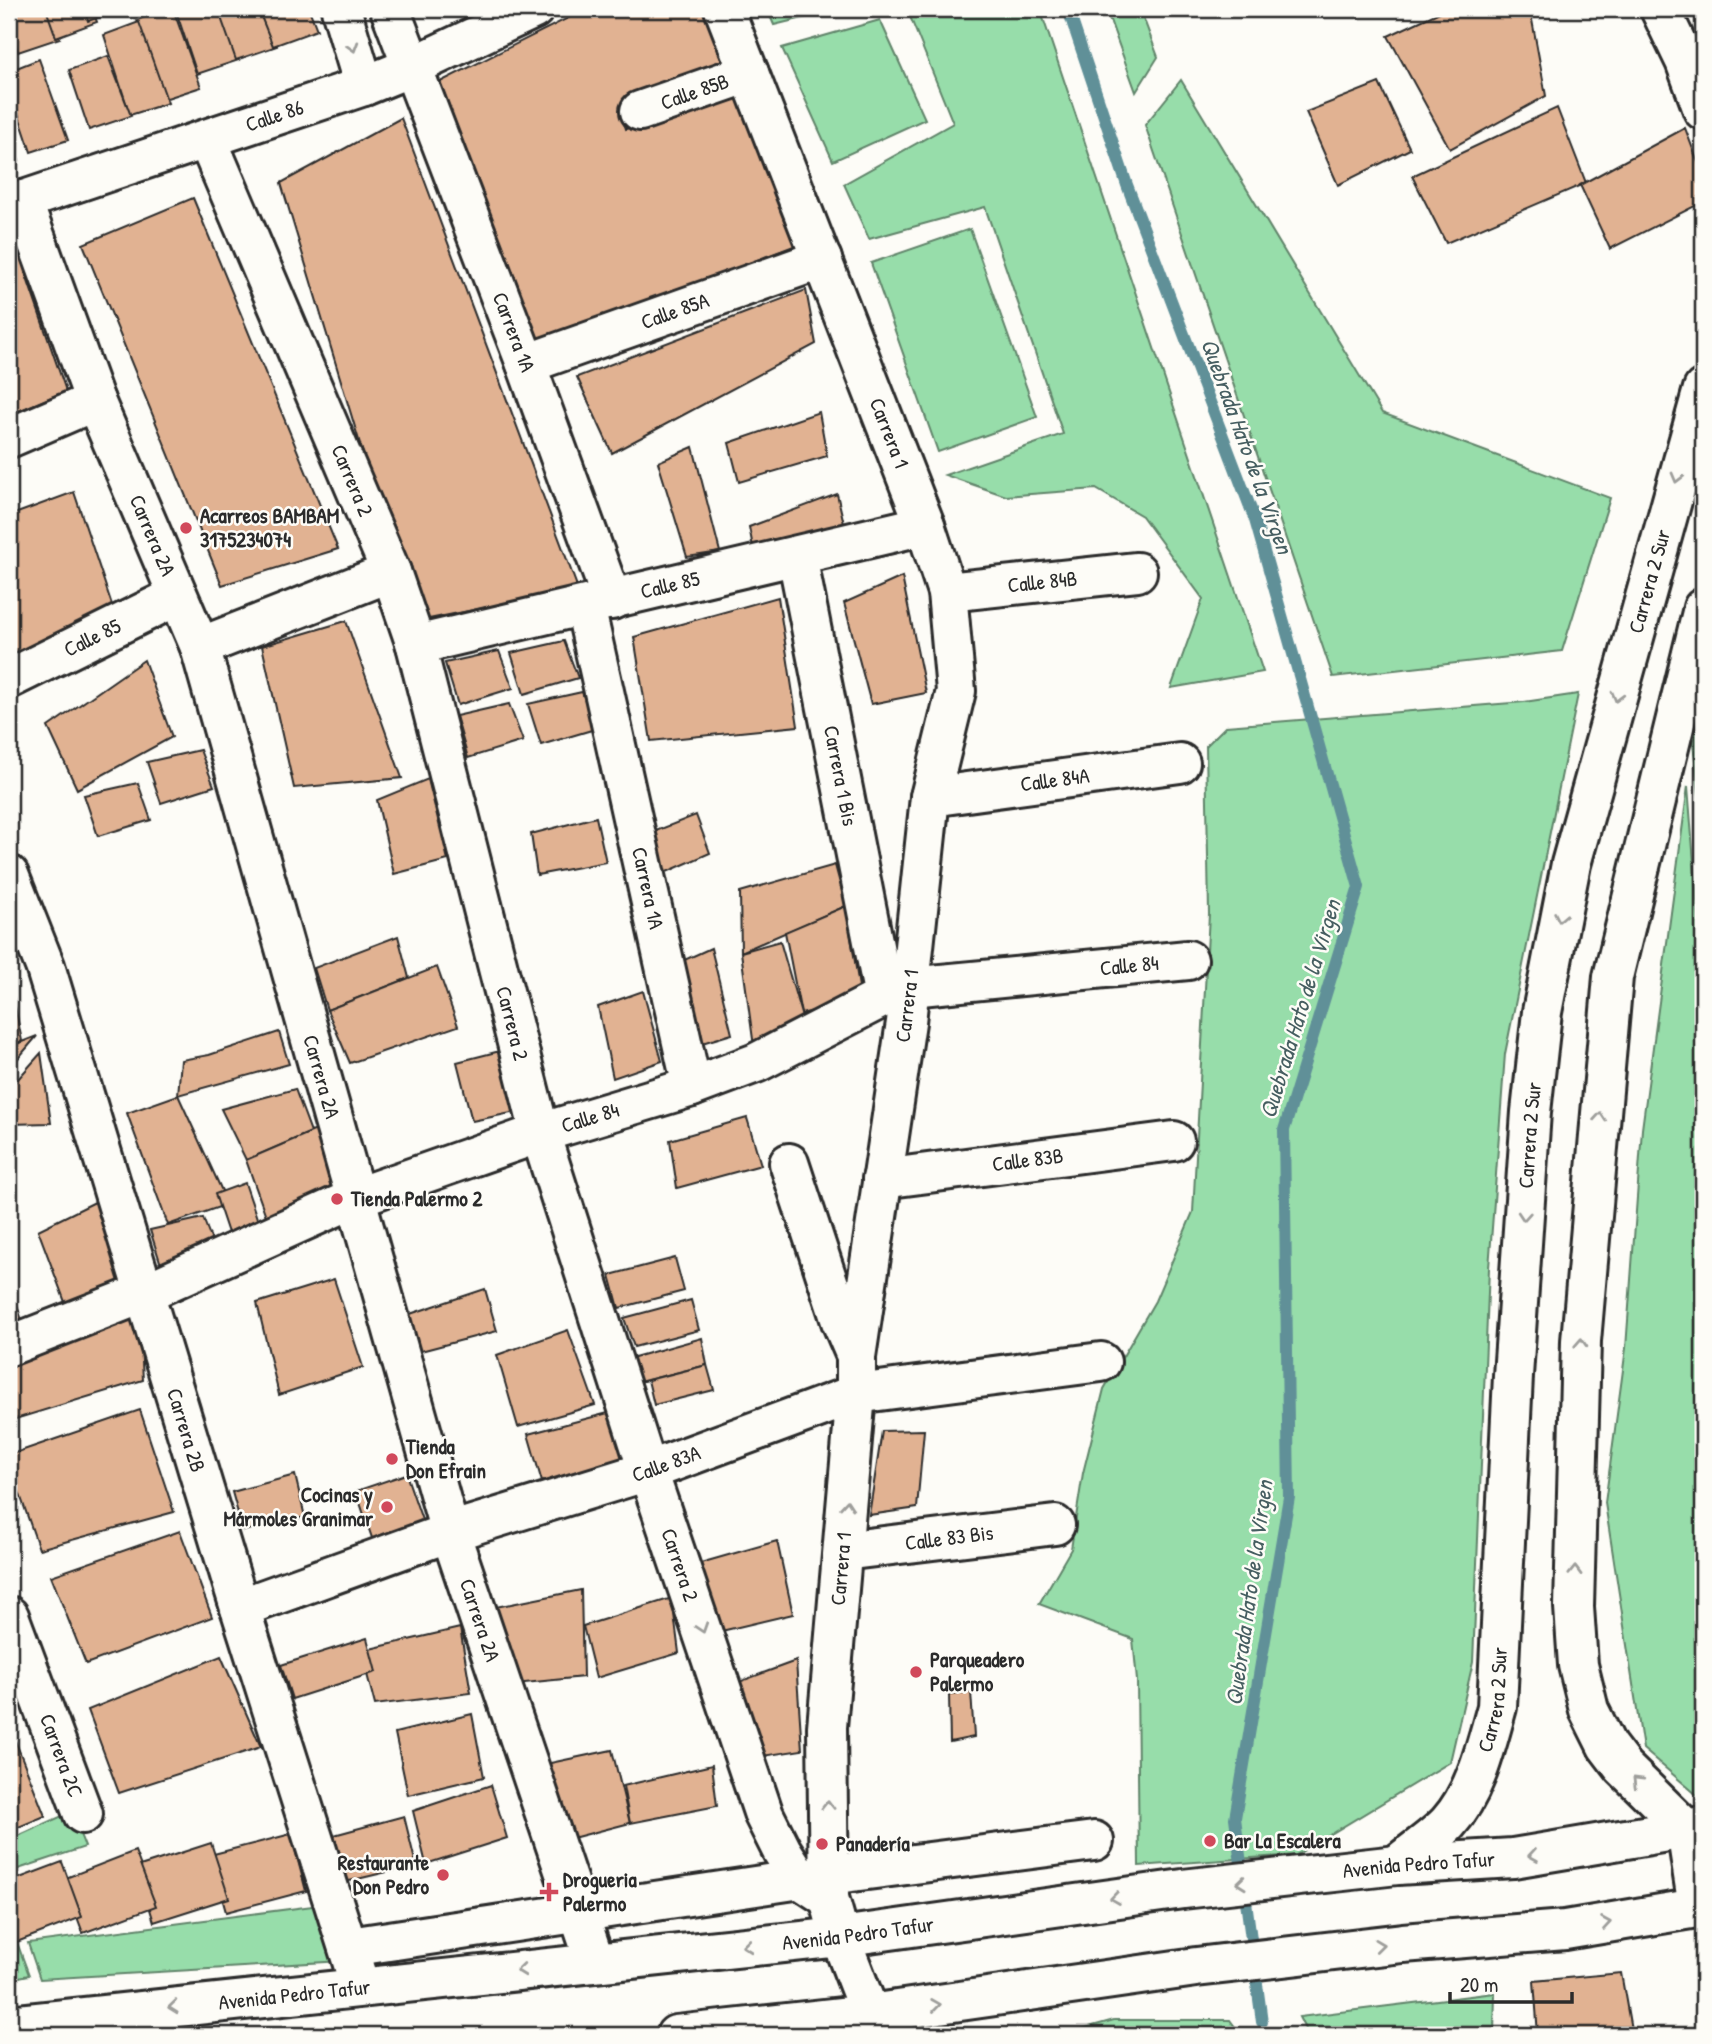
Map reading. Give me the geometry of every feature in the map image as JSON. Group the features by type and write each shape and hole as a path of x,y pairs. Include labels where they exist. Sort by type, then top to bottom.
{"street":[{"path":"341,9 364,86"},
{"path":"390,9 411,66"},
{"name":"Calle 86","path":"15,203 364,86 534,9"},
{"name":"Carrera 1","path":"724,9 925,526 947,592 956,691 930,797 897,992 882,1179 856,1376 827,1727 819,1884 873,2025"},
{"path":"1660,9 1685,61 1703,110"},
{"name":"Carrera 1A","path":"411,66 526,364 598,603 692,1087"},
{"name":"Calle 85B","path":"640,111 749,73"},
{"name":"Carrera 2","path":"207,139 391,572 416,645 540,1133 648,1471 764,1815 782,1851 819,1884"},
{"name":"Carrera 2A","path":"15,203 95,401 200,647 450,1532 594,1962"},
{"name":"Calle 85A","path":"526,364 822,259"},
{"name":"Carrera 2 Sur","path":"1397,1864 1448,1823 1469,1791 1484,1753 1497,1707 1513,1376 1531,1112 1542,1012 1571,864 1703,389"},
{"path":"9,438 95,401"},
{"name":"Calle 85","path":"416,645 925,526"},
{"name":"Carrera 1 Bis","path":"797,556 897,992"},
{"path":"200,647 391,572"},
{"name":"Calle 84B","path":"947,592 1137,572"},
{"name":"Calle 85","path":"9,679 177,596"},
{"path":"676,2035 873,2025 1196,1967 1403,1943 1565,1930 1701,1907 1695,1827 1623,1767 1606,1745 1589,1710 1578,1665 1574,1607 1581,1341 1613,977 1703,608"},
{"name":"Calle 84A","path":"930,797 1180,763"},
{"name":"Carrera 2B","path":"9,875 45,966 240,1608 360,1986"},
{"name":"Calle 84","path":"9,1346 144,1293 357,1197 540,1133 692,1087 756,1063 897,992 1188,960"},
{"name":"Calle 83B","path":"882,1179 1174,1141"},
{"path":"789,1163 841,1321 856,1376"},
{"name":"Calle 83A","path":"240,1608 450,1532 648,1471 856,1376 1101,1362"},
{"name":"Calle 83 Bis","path":"843,1551 1055,1525"},
{"name":"Carrera 2C","path":"10,1621 83,1814"},
{"name":"Avenida Pedro Tafur","path":"9,2025 839,1937 1183,1889 1397,1864 1513,1858 1695,1827"},
{"path":"349,1947 577,1913 819,1884 1094,1841"}],"green space":[{"path":"767,9 840,9 774,25"},
{"path":"907,9 1040,9 1263,672 1171,688 1203,599 1142,516 1096,489 1006,496 945,475 1063,434 985,207 869,239 844,184 953,123"},
{"path":"1106,9 1140,9 1158,57 1136,92"},
{"path":"880,20 925,119 833,161 782,48"},
{"path":"1181,80 1382,413 1610,498 1562,651 1333,677 1145,125"},
{"path":"970,229 1037,417 938,452 871,263"},
{"path":"1703,690 1703,829 1687,692"},
{"path":"1578,694 1505,1054 1489,1268 1473,1662 1450,1762 1296,1855 1139,1866 1137,1681 1133,1639 1039,1604 1071,1549 1083,1473 1104,1389 1155,1301 1193,1212 1209,914 1206,746 1226,726 1524,702"},
{"path":"1688,786 1703,978 1703,1800 1643,1749 1605,1503 1626,1348 1642,1129"},
{"path":"71,1812 85,1847 9,1872 9,1840"},
{"path":"320,1905 342,1961 40,1979 28,1943"},
{"path":"9,1921 29,1975 9,1979"},
{"path":"1495,1993 1494,2035 1308,2035 1299,2017"},
{"path":"1114,2020 1230,2020 1241,2035 1060,2035"}],"building":[{"path":"9,9 49,9 60,38 18,52 9,24"},
{"path":"46,9 92,9 97,22 56,37"},
{"path":"84,9 123,9 88,21"},
{"path":"165,9 173,9 201,87 164,99 137,20"},
{"path":"192,9 220,9 239,60 197,74 177,14"},
{"path":"218,9 264,9 277,46 236,60"},
{"path":"258,9 309,9 317,30 273,46"},
{"path":"586,9 712,9 735,67 620,109 626,129 745,92 807,241 539,343 440,82"},
{"path":"1446,9 1530,9 1546,96 1450,149 1388,36"},
{"path":"139,22 168,103 130,115 104,35"},
{"path":"108,56 131,116 89,130 69,70"},
{"path":"39,59 68,140 31,152 9,86 9,71"},
{"path":"1379,83 1410,149 1338,185 1306,112"},
{"path":"1557,108 1586,183 1446,243 1412,176"},
{"path":"401,118 578,589 414,622 281,183"},
{"path":"1685,128 1703,176 1703,202 1610,249 1580,185"},
{"path":"9,132 19,161 9,165"},
{"path":"193,198 338,549 222,585 83,244"},
{"path":"9,226 66,391 9,415"},
{"path":"806,290 816,344 612,453 577,377"},
{"path":"819,412 827,456 739,482 729,443"},
{"path":"693,447 720,552 687,557 658,462"},
{"path":"74,492 114,611 9,663 9,516"},
{"path":"837,494 847,536 756,562 749,527"},
{"path":"902,577 926,693 871,704 844,603"},
{"path":"778,597 798,726 651,741 634,637"},
{"path":"346,621 402,778 294,788 262,646"},
{"path":"564,641 578,678 524,694 511,653"},
{"path":"499,651 513,688 458,705 445,663"},
{"path":"144,660 172,737 77,789 48,727"},
{"path":"582,692 595,729 541,745 528,704"},
{"path":"509,704 523,741 468,758 456,716"},
{"path":"200,750 214,786 161,803 147,762"},
{"path":"428,779 448,860 394,874 377,800"},
{"path":"138,783 151,820 98,836 84,795"},
{"path":"696,815 710,853 653,878 643,836"},
{"path":"596,817 606,862 537,875 531,834"},
{"path":"835,865 846,906 741,952 740,892"},
{"path":"846,906 861,999 801,1014 785,932"},
{"path":"398,936 409,978 327,1010 314,968"},
{"path":"780,941 807,1035 755,1054 741,952"},
{"path":"711,948 732,1034 702,1043 682,961"},
{"path":"437,967 458,1026 350,1063 327,1010"},
{"path":"643,991 662,1061 613,1078 598,1007"},
{"path":"13,996 22,1041 9,1046 9,998"},
{"path":"279,1032 289,1064 178,1095 181,1060 209,1055"},
{"path":"37,1036 9,1069 9,1047"},
{"path":"500,1051 516,1112 472,1121 457,1062"},
{"path":"41,1053 51,1123 9,1124 9,1089"},
{"path":"295,1089 311,1132 246,1160 221,1109"},
{"path":"178,1095 228,1204 168,1225 127,1113"},
{"path":"747,1118 761,1165 677,1188 670,1140"},
{"path":"323,1127 350,1188 266,1216 246,1160"},
{"path":"245,1183 262,1233 232,1245 215,1194"},
{"path":"97,1201 126,1296 68,1310 38,1230"},
{"path":"203,1218 217,1254 163,1271 150,1230"},
{"path":"675,1258 684,1291 619,1308 610,1275"},
{"path":"334,1279 363,1367 279,1395 257,1303"},
{"path":"9,1282 27,1335 9,1337"},
{"path":"485,1289 497,1331 417,1352 407,1315"},
{"path":"691,1300 699,1330 634,1347 624,1318"},
{"path":"139,1308 143,1380 9,1421 9,1357"},
{"path":"568,1330 595,1405 518,1427 497,1355"},
{"path":"702,1338 707,1365 639,1382 631,1358"},
{"path":"707,1365 714,1390 654,1405 648,1380"},
{"path":"140,1410 174,1512 39,1549 9,1463 9,1455"},
{"path":"612,1412 624,1462 542,1482 528,1434"},
{"path":"924,1430 917,1508 869,1515 882,1431"},
{"path":"406,1474 423,1523 373,1541 356,1491"},
{"path":"295,1475 305,1517 243,1531 232,1492"},
{"path":"180,1531 212,1617 86,1664 51,1576"},
{"path":"777,1541 793,1614 713,1633 697,1564"},
{"path":"581,1590 583,1677 515,1684 491,1608"},
{"path":"672,1598 679,1653 596,1678 583,1626"},
{"path":"460,1628 471,1693 375,1705 361,1651"},
{"path":"367,1638 376,1672 292,1699 281,1665"},
{"path":"221,1656 261,1747 119,1793 88,1710"},
{"path":"796,1661 802,1750 756,1757 736,1683"},
{"path":"971,1692 974,1737 950,1742 949,1694"},
{"path":"472,1714 484,1777 408,1795 395,1733"},
{"path":"9,1725 45,1816 9,1831"},
{"path":"612,1750 630,1823 561,1841 541,1765"},
{"path":"712,1765 717,1806 630,1823 623,1786"},
{"path":"491,1785 507,1838 426,1864 413,1811"},
{"path":"404,1816 416,1865 345,1882 334,1835"},
{"path":"291,1834 306,1891 226,1912 210,1855"},
{"path":"211,1843 229,1898 154,1922 137,1867"},
{"path":"135,1851 156,1906 83,1933 63,1879"},
{"path":"62,1862 82,1917 9,1945 9,1882"},
{"path":"1621,1973 1632,2035 1538,2035 1534,1981"}],"waterway":[{"name":"Quebrada Hato de la Virgen","path":"1068,9 1127,185 1255,520 1359,887 1284,1130 1289,1497 1235,1818 1262,2022"}],"place":[{"name":"Acarreos BAMBAM 3175234074","path":"186,528"},
{"name":"Tienda Palermo 2","path":"337,1199"},
{"name":"Tienda Don Efrain","path":"392,1459"},
{"name":"Cocinas y Mármoles Granimar","path":"387,1507"},
{"name":"Parqueadero Palermo","path":"916,1672"},
{"name":"Bar La Escalera","path":"1210,1841"},
{"name":"Panadería","path":"822,1844"},
{"name":"Restaurante Don Pedro","path":"443,1875"},
{"name":"Drogueria Palermo","path":"549,1892"}]}
